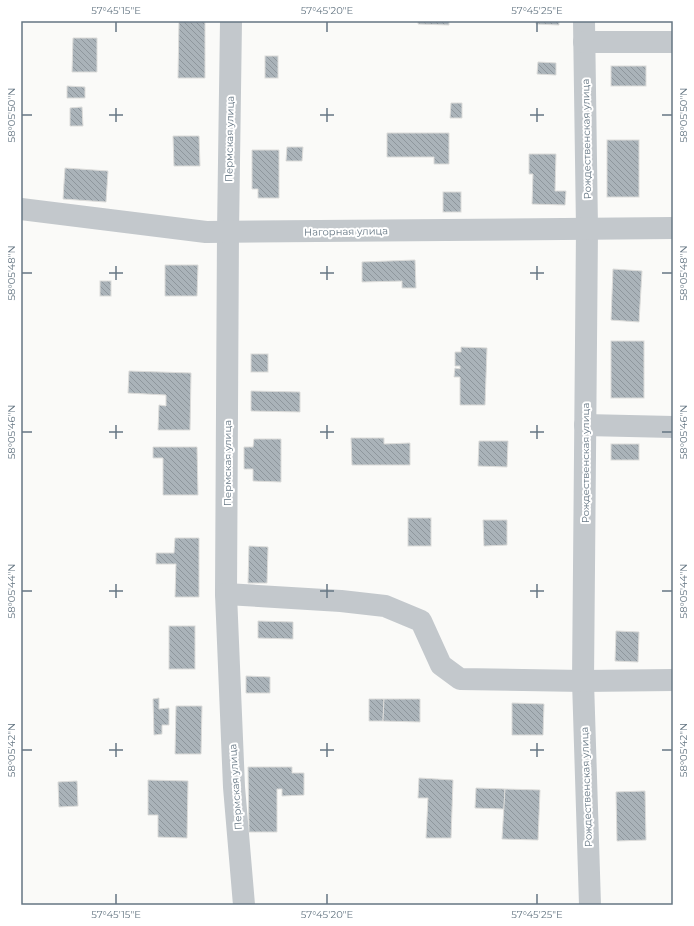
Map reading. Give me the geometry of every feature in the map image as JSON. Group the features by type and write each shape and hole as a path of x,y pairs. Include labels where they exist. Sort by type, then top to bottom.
{"street":[{"name":"Пермская улица","path":"231,21 226,594 234,787 244,905"},
{"path":"584,31 673,42"},
{"name":"Рождественская улица","path":"584,31 587,229 583,681 590,905"},
{"name":"Нагорная улица","path":"21,209 206,232 673,228"},
{"path":"585,425 673,427"},
{"path":"226,594 341,601 384,606 421,621 441,666 460,680 673,680"}],"building":[{"path":"179,21 205,21 205,78 178,78"},
{"path":"418,21 449,21 449,25 418,24"},
{"path":"536,21 559,21 559,25 536,24"},
{"path":"73,38 97,38 97,72 72,72"},
{"path":"265,56 278,56 278,78 265,78"},
{"path":"538,62 556,63 556,75 537,74"},
{"path":"611,66 646,66 646,86 611,86"},
{"path":"67,86 85,87 85,98 67,98"},
{"path":"451,103 462,103 462,118 450,118"},
{"path":"82,107 83,126 70,126 70,108"},
{"path":"387,133 449,133 449,164 434,164 434,157 387,157"},
{"path":"173,136 199,136 200,166 174,166"},
{"path":"607,140 639,140 639,197 607,197"},
{"path":"287,147 303,147 302,161 286,161"},
{"path":"252,150 279,150 279,198 258,198 258,189 252,189"},
{"path":"529,154 556,154 555,191 566,191 565,205 532,204 533,174 529,174"},
{"path":"65,168 108,171 106,202 63,199"},
{"path":"443,192 461,192 461,212 443,212"},
{"path":"415,260 416,288 402,288 402,281 362,282 362,262"},
{"path":"165,265 198,265 197,296 165,296"},
{"path":"613,269 642,271 639,322 611,320"},
{"path":"100,281 111,281 111,296 100,296"},
{"path":"611,341 644,341 644,398 611,398"},
{"path":"461,347 487,348 485,405 460,405 460,377 454,377 455,368 460,369 460,366 455,366 455,352 461,352"},
{"path":"251,354 268,354 268,372 251,372"},
{"path":"129,371 191,373 190,430 158,430 159,405 166,406 166,395 128,393"},
{"path":"251,391 300,392 300,412 251,411"},
{"path":"351,438 384,438 384,444 410,443 410,465 352,465"},
{"path":"254,439 281,439 281,482 253,481 253,469 244,469 244,447 253,447"},
{"path":"479,441 508,441 507,467 478,466"},
{"path":"611,444 639,444 639,460 611,460"},
{"path":"153,447 197,447 198,495 163,495 163,458 153,458"},
{"path":"408,518 431,518 431,546 408,546"},
{"path":"483,520 507,520 507,545 484,546"},
{"path":"175,538 199,538 199,597 175,597 176,564 156,564 156,553 174,553"},
{"path":"249,546 268,547 267,583 248,583"},
{"path":"258,621 293,622 293,639 258,638"},
{"path":"169,626 195,626 195,669 169,669"},
{"path":"616,631 639,632 638,662 615,661"},
{"path":"246,676 270,677 270,693 246,693"},
{"path":"159,698 159,709 169,708 169,725 162,725 162,734 154,735 153,699"},
{"path":"369,699 384,699 383,721 369,721"},
{"path":"384,699 420,699 420,722 383,721"},
{"path":"512,703 544,704 543,735 512,735"},
{"path":"176,706 202,706 201,754 175,754"},
{"path":"248,767 292,767 292,773 304,773 304,795 282,796 282,789 277,789 277,832 249,832"},
{"path":"419,778 453,780 451,838 426,838 428,798 418,798"},
{"path":"148,780 188,781 187,838 158,837 158,815 148,815"},
{"path":"77,781 78,806 59,807 58,782"},
{"path":"476,788 505,789 504,809 475,808"},
{"path":"505,789 540,790 538,840 502,839"},
{"path":"645,791 646,840 617,841 616,792"}]}
